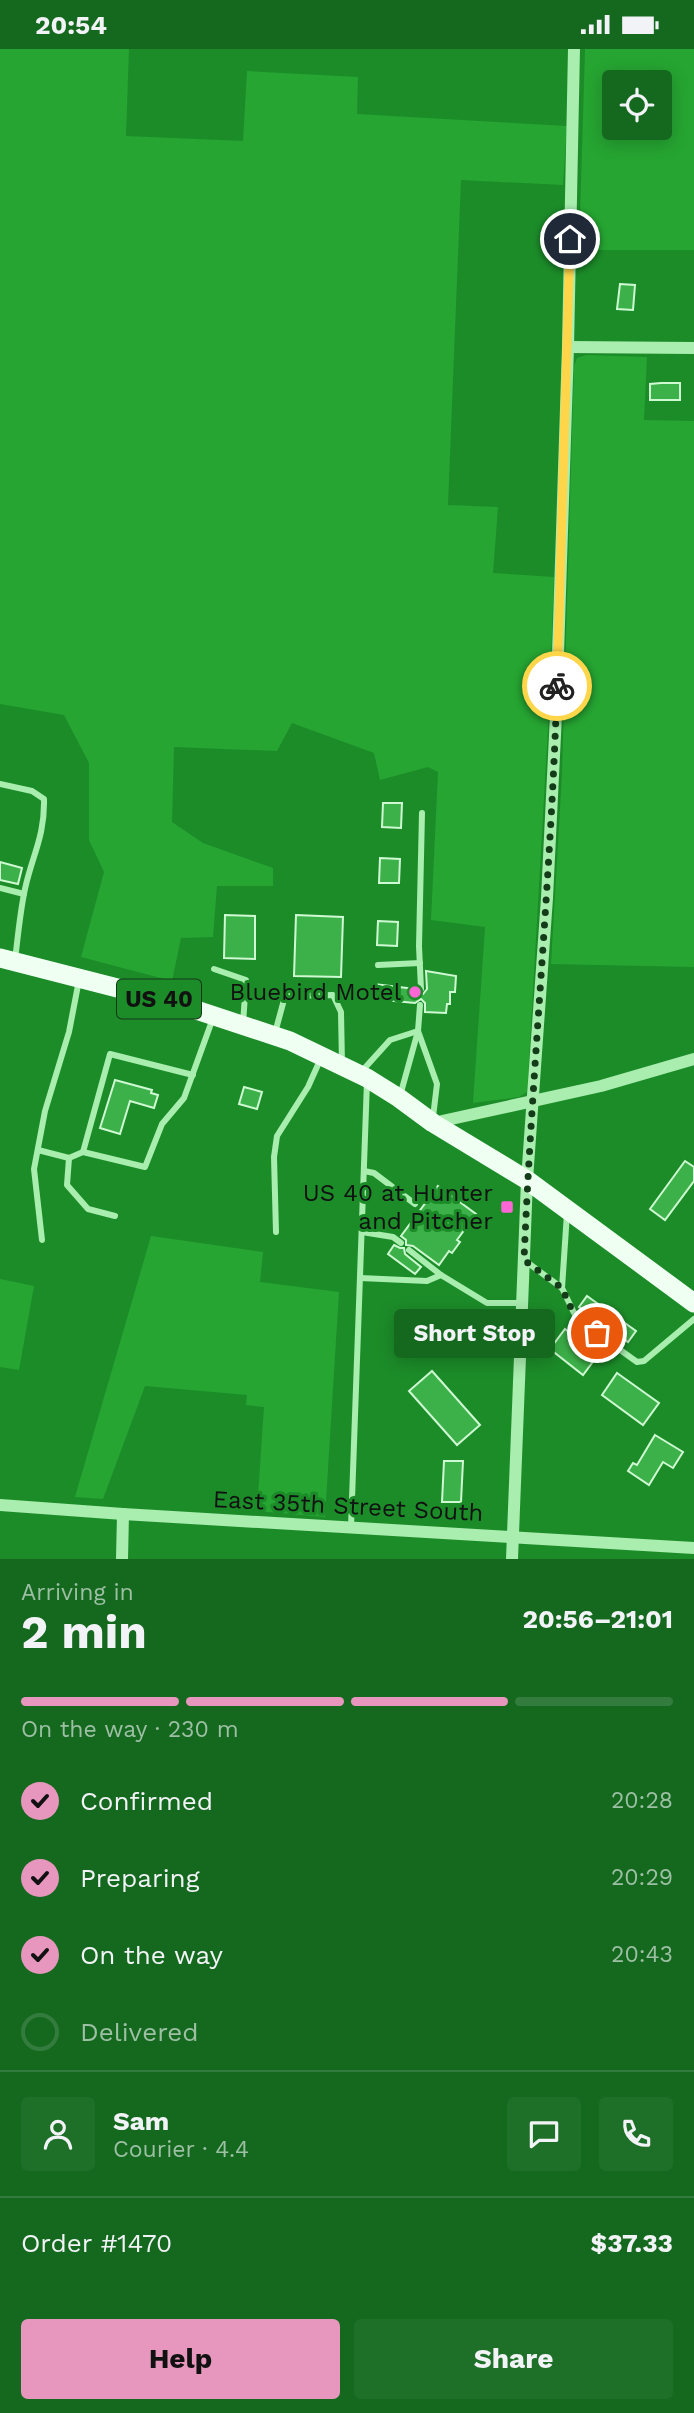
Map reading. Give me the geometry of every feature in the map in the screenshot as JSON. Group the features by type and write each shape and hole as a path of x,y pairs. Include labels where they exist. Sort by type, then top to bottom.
{"main road":[{"name":"US 40","path":"7,960 172,1002 274,1036 322,1056 399,1098 527,1180 694,1303"}],"street":[{"path":"512,1559 527,1180 556,715 574,49"},
{"path":"568,347 694,348"},
{"path":"433,1122 601,1086 694,1059"},
{"name":"East 35th Street South","path":"0,1505 694,1548"},
{"path":"122,1559 123,1514"}],"lane":[{"path":"0,784 32,791 44,799 45,820 7,960"},
{"path":"421,989 422,813"},
{"path":"0,888 24,894"},
{"path":"378,965 420,963"},
{"path":"214,969 246,980 243,1026"},
{"path":"42,1240 34,1169 45,1111 69,1032 79,978"},
{"path":"274,1036 285,996 333,995 341,1012 356,1073 364,1171 351,1527"},
{"path":"399,1098 418,1031 421,1005"},
{"path":"38,1150 69,1158 83,1152 145,1167 162,1124 184,1098 214,1016"},
{"path":"356,1073 390,1040 418,1031"},
{"path":"418,1031 437,1084 433,1122"},
{"path":"83,1152 110,1054 192,1075"},
{"path":"276,1232 274,1157 277,1136 308,1087 322,1056"},
{"path":"69,1158 67,1185 88,1209 115,1216"},
{"path":"364,1171 374,1173 415,1204"},
{"path":"567,1209 562,1288 576,1319 637,1362 644,1361 694,1319"},
{"path":"362,1232 393,1237 401,1243"},
{"path":"409,1250 441,1275 487,1303 523,1303"},
{"path":"524,1260 562,1288"},
{"path":"360,1278 427,1281 441,1275"}],"green space":[{"path":"0,49 129,49 126,136 243,141 247,71 358,77 357,114 567,126 563,185 461,180 448,505 498,507 493,573 554,577 528,1078 527,1092 519,1097 473,1103 485,927 431,920 438,772 428,767 380,780 374,753 292,723 277,751 174,747 172,822 203,843 273,868 273,886 217,886 213,937 181,938 172,981 81,957 104,872 89,840 89,763 64,715 0,704"},
{"path":"585,49 694,49 694,250 579,250"},
{"path":"586,355 647,357 644,420 694,421 694,967 551,964 562,774 574,366 577,358"},
{"path":"151,1236 263,1252 260,1282 339,1292 325,1517 257,1511 264,1407 246,1405 247,1395 145,1386 103,1499 75,1497"},
{"path":"0,1279 34,1286 19,1370 0,1367"}],"building":[{"path":"620,284 635,285 633,310 617,309"},
{"path":"680,383 680,400 650,400 650,384"},
{"path":"383,803 402,803 401,828 382,827"},
{"path":"380,858 400,859 399,883 379,883"},
{"path":"0,862 22,868 18,884 0,880"},
{"path":"225,915 255,916 255,959 224,958"},
{"path":"296,915 343,917 341,977 294,976"},
{"path":"378,921 398,922 397,946 377,945"},
{"name":"Bluebird Motel","path":"426,971 456,976 455,992 450,992 450,1004 447,1004 446,1013 425,1012 425,1003 421,999 415,1003 374,999 375,984 415,989 418,994 423,994 427,989"},
{"path":"115,1080 152,1090 151,1093 158,1095 154,1108 130,1101 120,1134 100,1128"},
{"path":"244,1087 262,1092 257,1109 239,1104"},
{"path":"685,1161 694,1167 694,1181 665,1220 650,1209"},
{"path":"438,1186 476,1214 457,1240 460,1242 439,1265 413,1246 406,1245 406,1240 401,1236"},
{"path":"394,1245 404,1248 405,1254 421,1267 415,1274 388,1254"},
{"path":"587,1296 636,1331 628,1342 579,1307"},
{"path":"565,1329 598,1355 583,1375 550,1349"},
{"path":"432,1371 480,1425 457,1445 409,1391"},
{"path":"617,1373 659,1403 643,1425 602,1395"},
{"path":"655,1435 683,1452 673,1468 663,1462 649,1485 628,1471 633,1463 637,1465"},
{"path":"444,1461 463,1461 461,1502 442,1502"}],"way so far":[{"path":"557,686 547,898 524,1260 562,1288 576,1319 597,1333"}],"place":[{"name":"Bluebird Motel","path":"415,992"},
{"name":"US 40 at Hunter and Pitcher","path":"507,1207"},
{"name":"Short Stop","path":"597,1333"}],"route":[{"path":"557,686 570,239"}]}
